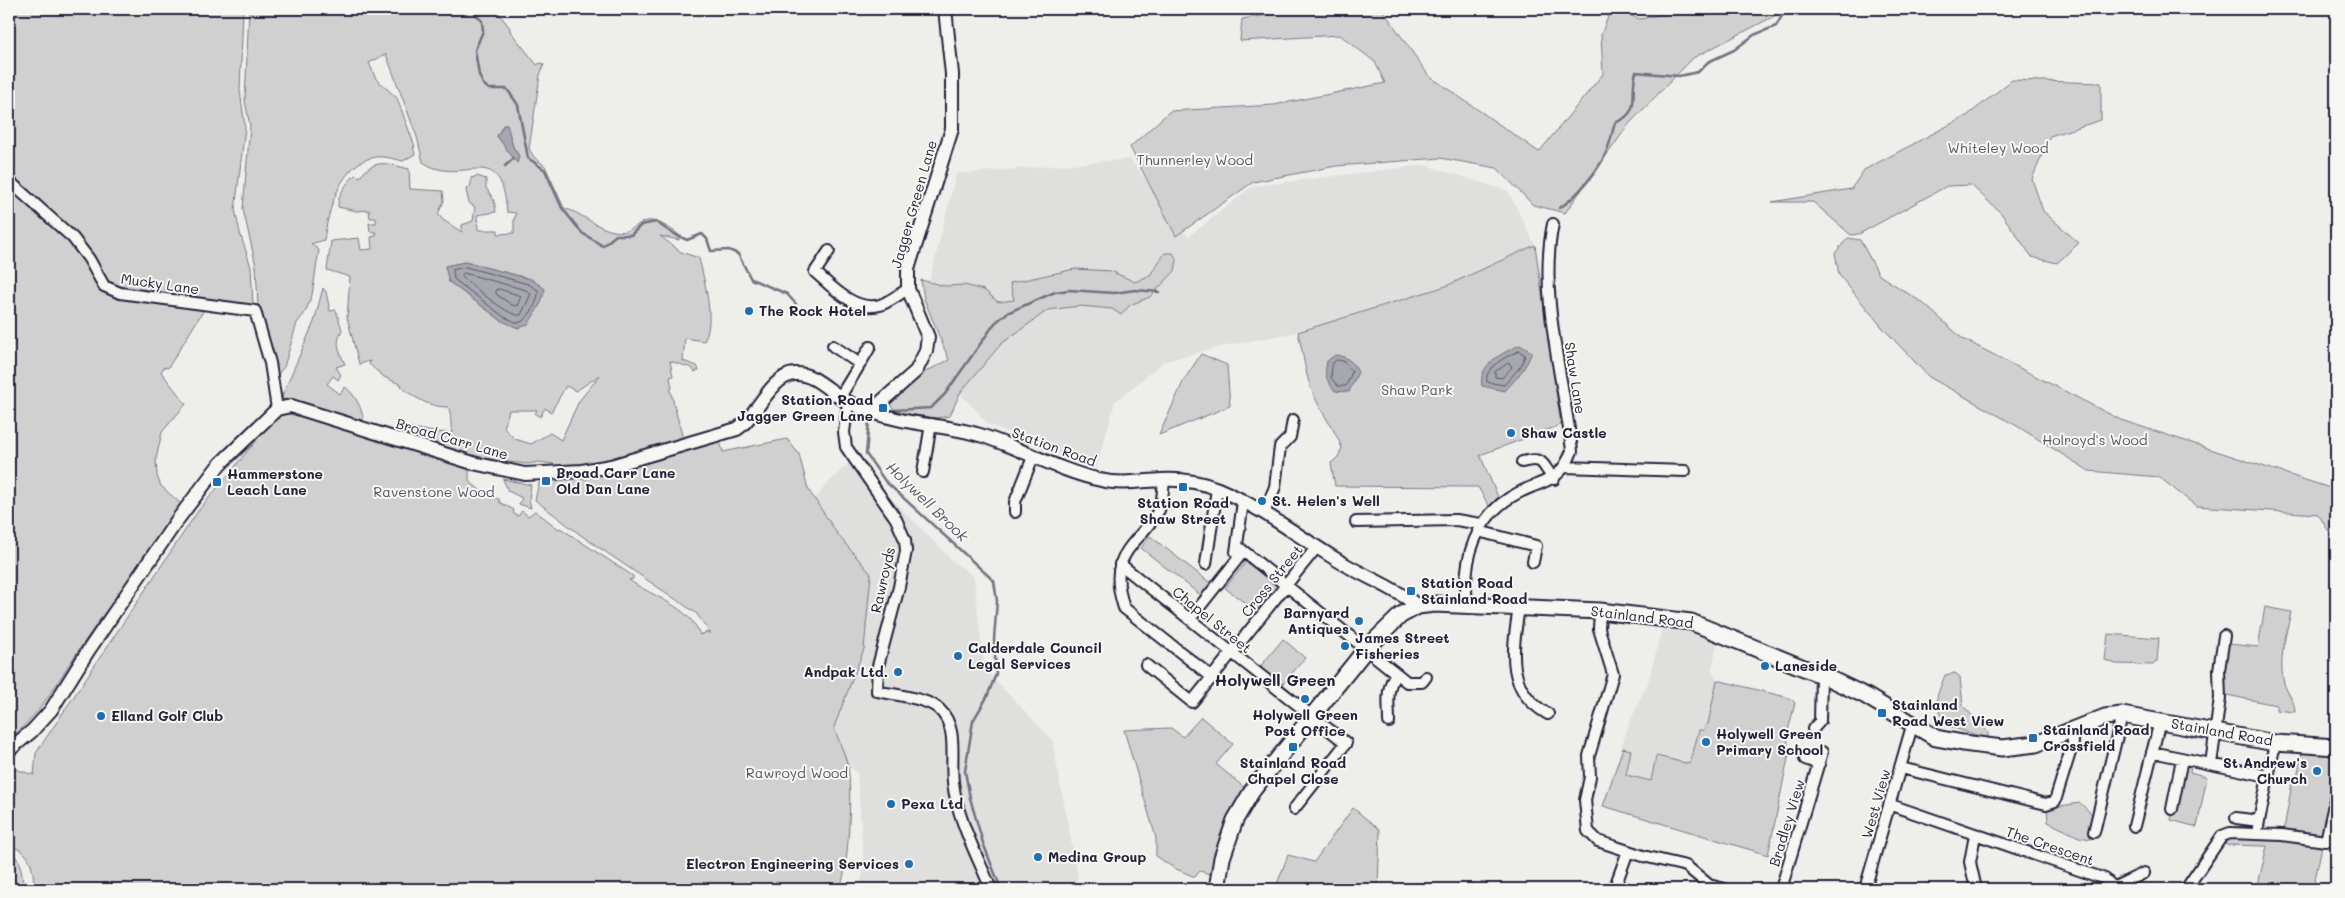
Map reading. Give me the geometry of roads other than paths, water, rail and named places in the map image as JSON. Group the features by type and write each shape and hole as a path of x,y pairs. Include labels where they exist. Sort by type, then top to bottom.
{"main road":[{"name":"Stainland Road","path":"1418,606 1519,606 1600,611 1691,622 1735,638 1866,696 1912,726 1936,738 2002,748 2036,744 2105,717 2122,715 2216,730 2275,743 2336,747"},
{"path":"1217,889 1222,858 1235,820 1252,791 1366,649 1401,615 1418,606"}],"street":[{"name":"Jagger Green Lane","path":"874,413 881,402 916,371 926,351 928,336 908,289 908,268 952,129 952,74 945,9"},
{"name":"Mucky Lane","path":"9,182 73,238 89,259 100,281 112,291 255,310 270,363 277,409"},
{"name":"Shaw Lane","path":"1467,606 1465,590 1468,562 1480,527 1497,506 1519,493 1554,478 1564,467 1572,451 1553,327 1550,256 1553,224"},
{"path":"829,251 815,272 842,295 854,301 866,305 880,305 908,289"},
{"path":"833,346 860,364"},
{"path":"844,400 870,347"},
{"name":"Broad Carr Lane","path":"277,409 291,406 473,463 525,474 582,471 611,466 732,431 744,425 778,383 790,374 810,377 844,400 874,413 890,417"},
{"name":"Rawroyds","path":"844,400 846,447 896,519 906,540 906,551 899,587 878,666 877,691 926,702 935,706 947,718 952,736 953,782 962,819 991,889"},
{"path":"9,750 46,718 88,651 219,465 277,409"},
{"name":"Station Road","path":"890,417 960,429 986,437 1078,474 1102,481 1136,482 1164,480 1196,483 1217,489 1264,513 1316,548 1404,595 1418,606"},
{"path":"1264,513 1275,486 1280,448 1290,437 1293,420"},
{"path":"923,472 931,424"},
{"path":"1015,512 1015,502 1033,457"},
{"path":"1522,462 1535,459 1545,464 1554,478"},
{"path":"1564,467 1685,472"},
{"path":"1164,480 1160,508 1122,559 1119,594 1124,608 1212,677"},
{"path":"1206,564 1217,489"},
{"path":"1190,619 1234,563 1240,549 1243,502"},
{"path":"1356,522 1456,520 1536,546 1532,562"},
{"name":"Cross Street","path":"1146,665 1192,702 1316,548"},
{"path":"1240,549 1407,682 1422,682 1426,677"},
{"name":"Chapel Street","path":"1122,559 1190,619 1346,743 1294,810"},
{"path":"1519,606 1512,652 1517,679 1526,696 1539,709 1548,714"},
{"path":"1600,611 1599,629 1613,674 1588,756 1590,777 1585,800 1588,831 1598,841 1686,866 1709,885 1724,889"},
{"path":"2211,764 2216,730 2224,636"},
{"path":"1389,722 1390,707 1387,690 1396,673"},
{"path":"1814,729 1820,721 1821,676"},
{"path":"2094,832 2122,715"},
{"path":"2134,826 2160,721"},
{"name":"West View","path":"1865,889 1891,805 1912,726"},
{"path":"1900,768 2046,804 2055,801 2072,743 2073,730"},
{"path":"2236,818 2258,824 2275,743"},
{"name":"Bradley View","path":"1781,889 1822,752"},
{"path":"2152,752 2268,776"},
{"path":"1805,759 1819,764"},
{"path":"2172,809 2182,759"},
{"path":"2186,889 2222,836 2230,833 2282,835 2326,841 2336,795"},
{"name":"The Crescent","path":"1891,805 2105,879 2115,888 2144,873"},
{"path":"1975,835 1970,862 1976,889"},
{"path":"1617,889 1616,884 1628,851"}],"water":[{"path":"504,125 507,125 513,147 519,156 517,163 497,136"},
{"path":"465,262 531,279 545,289 541,303 528,325 518,328 502,321 449,282 445,266"},
{"path":"1520,345 1532,352 1521,373 1505,391 1482,386 1484,371 1488,365 1499,356"},
{"path":"1335,355 1349,360 1358,372 1349,392 1335,391 1328,380 1326,374 1327,361"}],"waterway":[{"path":"471,9 482,21 483,31 475,50 479,75 483,84 489,89 507,89 518,105 528,158 545,170 562,208 582,233 603,246 616,235 631,235 641,225 656,222 687,240 702,234 707,239 711,251 729,250 738,254 751,279 787,294 796,304"},
{"name":"Holywell Brook","path":"1559,208 1572,198 1593,174 1604,157 1615,123 1624,119 1632,108 1636,72 1679,76 1698,72 1708,62 1734,50 1754,35 1776,26 1786,9"},
{"path":"505,166 513,159"},
{"name":"Holywell Brook","path":"889,412 894,410 931,408 945,394 995,323 1007,313 1055,292 1069,290 1114,293 1135,290 1159,292"},
{"name":"Holywell Brook","path":"875,419 869,421 866,454 885,481 994,581 997,601 994,639 996,674 987,697 973,721 965,771 970,798 983,843 1001,889"}],"place":[{"name":"The Rock Hotel","path":"749,311"},
{"name":"Station Road Jagger Green Lane","path":"883,408"},
{"name":"Shaw Castle","path":"1511,433"},
{"name":"Broad Carr Lane Old Dan Lane","path":"546,481"},
{"name":"Hammerstone Leach Lane","path":"217,482"},
{"name":"Station Road Shaw Street","path":"1183,487"},
{"name":"St. Helen's Well","path":"1262,501"},
{"name":"Station Road Stainland Road","path":"1411,591"},
{"name":"Barnyard Antiques","path":"1359,621"},
{"name":"James Street Fisheries","path":"1345,646"},
{"name":"Calderdale Council Legal Services","path":"958,656"},
{"name":"Laneside","path":"1765,666"},
{"name":"Andpak Ltd.","path":"898,672"},
{"name":"Holywell Green Post Office","path":"1305,699"},
{"name":"Stainland Road West View","path":"1882,713"},
{"name":"Elland Golf Club","path":"101,716"},
{"name":"Stainland Road Crossfield","path":"2033,738"},
{"name":"Holywell Green Primary School","path":"1706,742"},
{"name":"Stainland Road Chapel Close","path":"1293,747"},
{"name":"St Andrew's Church","path":"2317,771"},
{"name":"Pexa Ltd","path":"891,804"},
{"name":"Medina Group","path":"1038,857"},
{"name":"Electron Engineering Services","path":"909,864"}],"district":[{"name":"Holywell Green","path":"1275,680"}],"park label":[{"name":"Whiteley Wood","path":"1998,148"},
{"name":"Thunnerley Wood","path":"1195,160"},
{"name":"Shaw Park","path":"1417,390"},
{"name":"Holroyd's Wood","path":"2095,440"},
{"name":"Ravenstone Wood","path":"434,492"},
{"name":"Rawroyd Wood","path":"797,773"}]}
